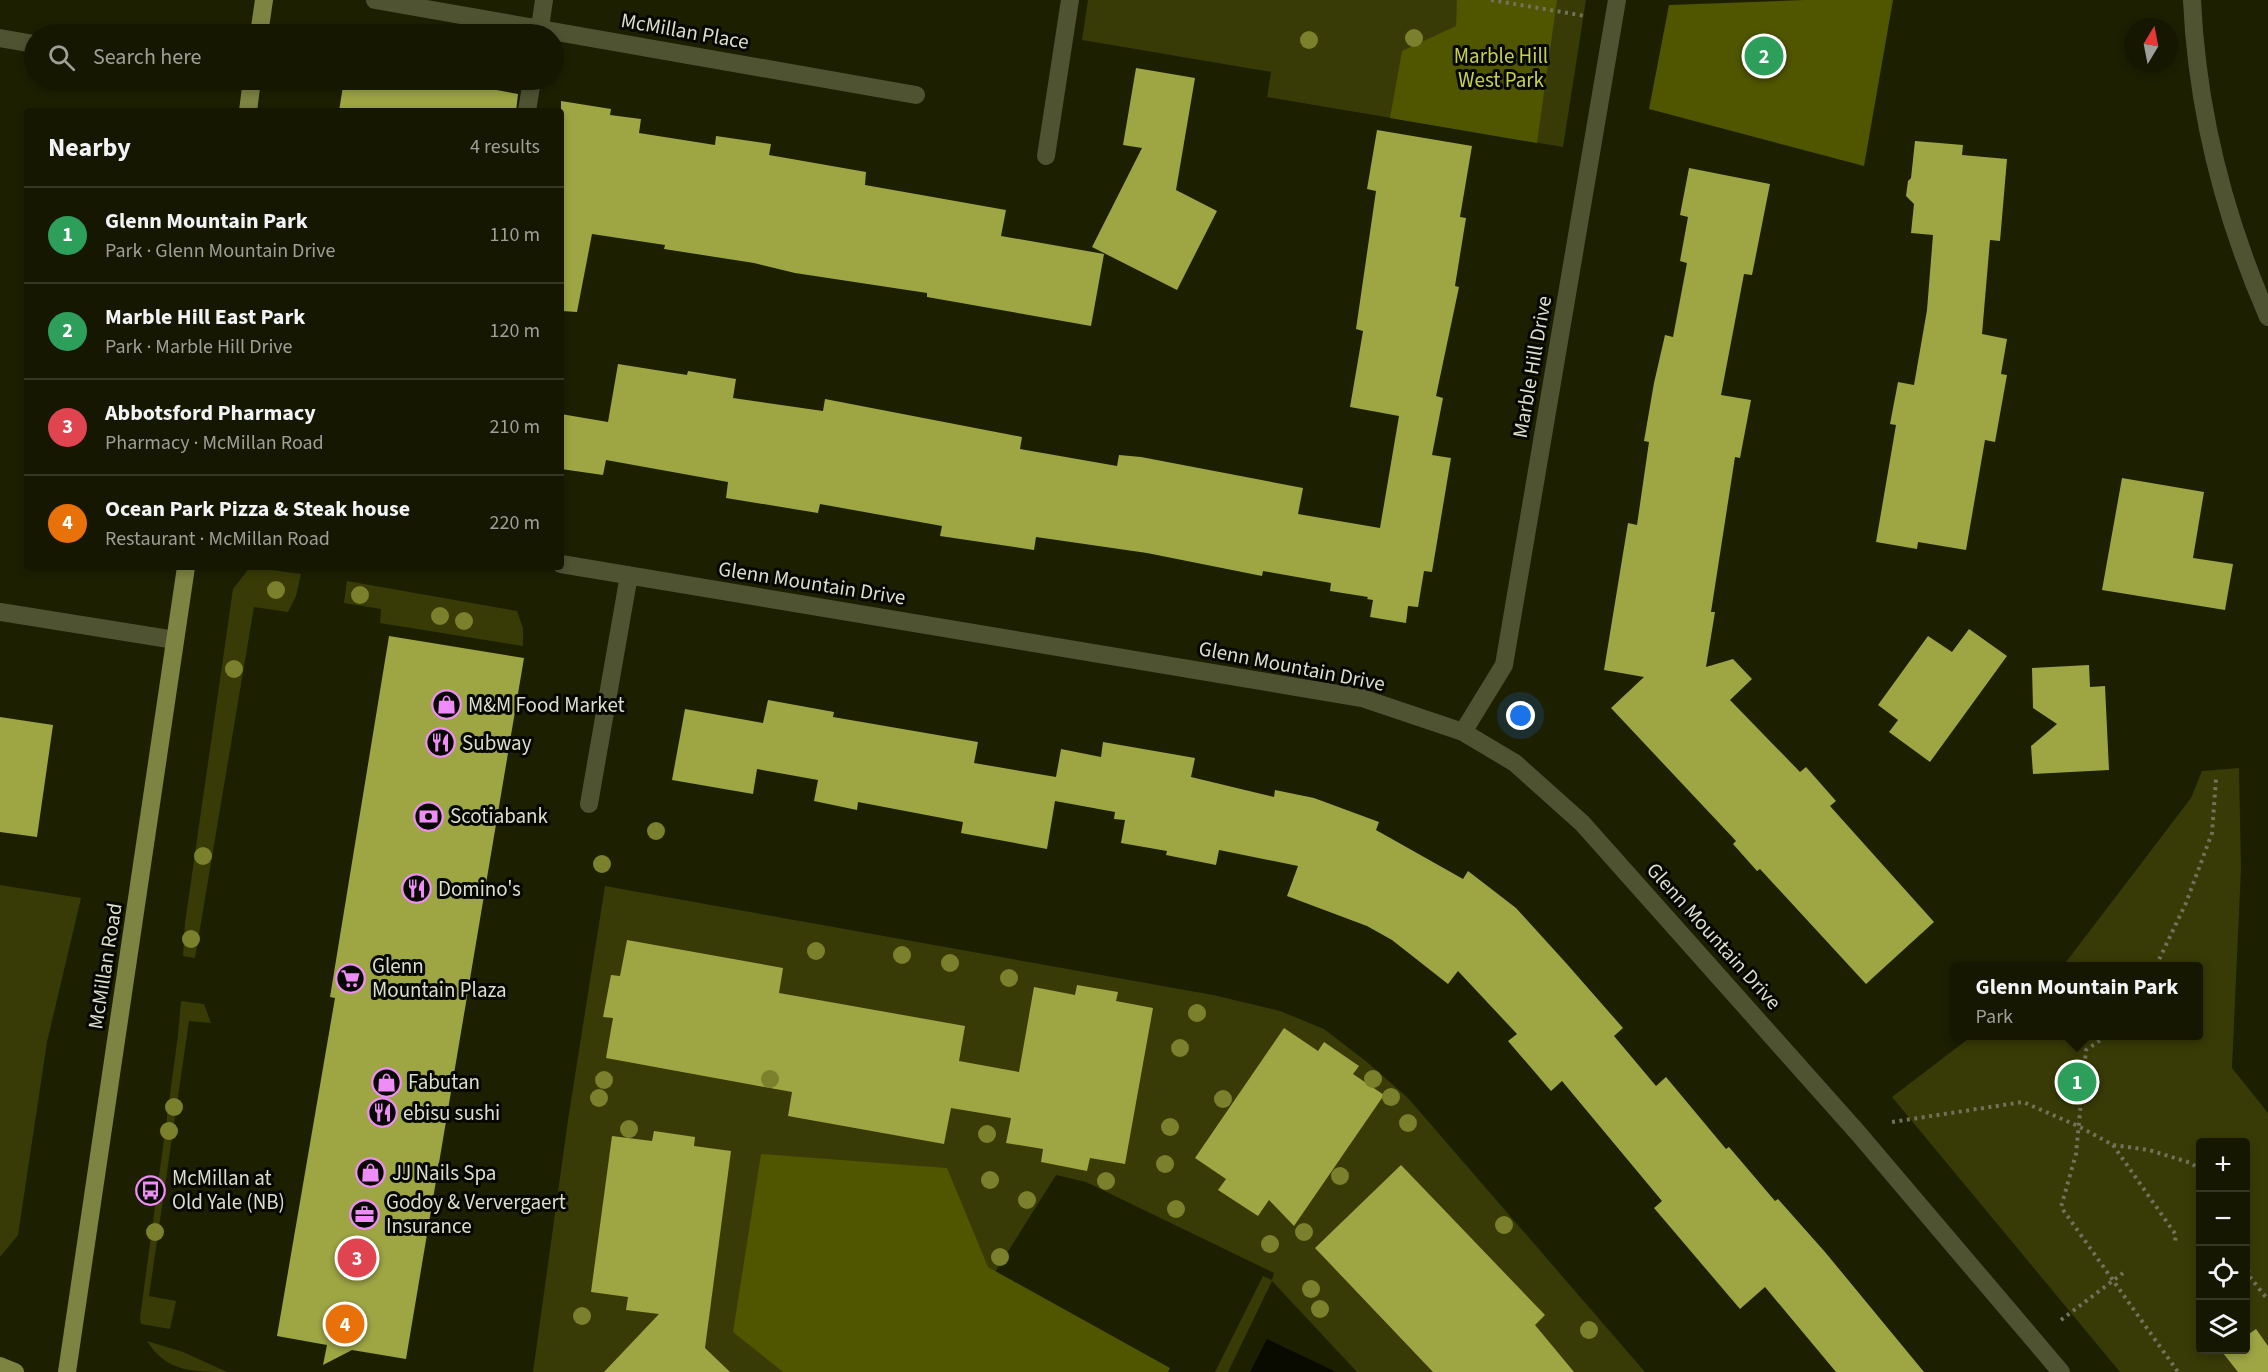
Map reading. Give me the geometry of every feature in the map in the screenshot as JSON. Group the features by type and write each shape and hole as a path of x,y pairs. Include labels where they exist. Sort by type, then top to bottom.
{"main road":[{"path":"260,24 264,0"},
{"path":"247,90 248,108"},
{"name":"McMillan Road","path":"67,1372 186,570"},
{"path":"0,1366 15,1372"}],"street":[{"name":"McMillan Place","path":"375,0 499,24"},
{"path":"541,24 544,0"},
{"path":"1046,156 1070,0"},
{"name":"Marble Hill Drive","path":"1463,732 1504,665 1617,0"},
{"path":"2192,0 2194,43 2206,128 2225,198 2253,283 2268,317"},
{"name":"McMillan Place","path":"564,36 916,95"},
{"path":"0,38 24,42"},
{"path":"527,108 530,90"},
{"name":"Glenn Mountain Drive","path":"564,564 1362,698 1463,732 1515,763 1590,831 1858,1133 2061,1372"},
{"path":"589,804 630,575"},
{"path":"0,612 175,640"}],"path":[{"path":"1491,0 1614,21"},
{"path":"2158,962 2186,903 2212,833 2217,779"},
{"path":"2099,1040 2086,1050 2076,1154 2061,1207 2178,1372"},
{"path":"1892,1122 2023,1102 2078,1126 2112,1145 2149,1150 2191,1163 2196,1167"},
{"path":"2112,1145 2176,1235 2175,1242"},
{"path":"2061,1320 2123,1273"},
{"path":"2250,1276 2268,1300"}],"green space":[{"name":"Marble Hill West Park","path":"1088,0 1586,0 1563,147 1267,97 1271,72 1082,40"},
{"path":"1457,0 1557,0 1537,143 1390,118 1402,51 1456,26"},
{"path":"1804,0 1893,0 1864,166 1649,109 1669,5"},
{"path":"248,570 272,570 301,574 296,596 288,612 254,607 195,958 183,956 185,923 233,589"},
{"path":"347,581 517,611 523,628 523,646 380,623 381,609 344,603"},
{"path":"2239,768 2241,868 2232,1068 2268,1113 2268,1372 2120,1372 1892,1097 1967,1040 2203,1040 2203,962 2066,962 2191,798 2202,771"},
{"path":"0,885 81,898 47,1042 18,1235 0,1257"},
{"path":"605,886 1213,995 1280,1011 1324,1029 1408,1098 1645,1372 1357,1372 1272,1281 1228,1372 1215,1372 1263,1276 1272,1280 1274,1273 1086,1182 1056,1175 992,1277 1168,1372 533,1372 568,1120"},
{"path":"181,1001 204,1004 211,1023 189,1021 149,1296 176,1301 170,1329 141,1324 140,1318"},
{"path":"761,1154 947,1168 988,1267 1170,1368 1168,1372 783,1372 733,1332"},
{"path":"147,1341 183,1352 227,1372 203,1372 182,1368 163,1359"}],"shaded area":[{"path":"1267,1339 1334,1371 1250,1372"}],"building":[{"path":"1136,68 1195,78 1176,190 1217,211 1177,290 1092,247 1142,148 1123,145"},
{"path":"342,90 497,90 518,94 516,108 339,108"},
{"path":"561,101 611,109 610,115 641,119 639,133 715,145 716,136 771,144 769,155 866,172 865,185 1006,210 1001,236 1104,254 1091,326 927,297 927,293 795,273 754,263 664,249 665,245 592,234 577,312 564,311 564,108 561,108"},
{"path":"1377,130 1472,146 1460,217 1466,218 1455,286 1459,287 1436,396 1443,398 1432,455 1451,458 1432,572 1424,571 1418,607 1408,606 1406,623 1370,617 1373,600 1367,599 1368,597 1330,591 1331,583 1263,571 1262,576 1147,553 1036,537 1034,550 940,536 942,526 820,504 818,513 726,498 728,482 606,460 603,475 564,469 564,415 608,422 618,364 687,375 688,371 736,379 733,398 823,411 825,399 1022,437 1020,449 1117,466 1119,455 1141,457 1303,488 1298,514 1380,528 1399,416 1350,407 1363,331 1356,329 1376,191 1367,189"},
{"path":"1915,141 1963,145 1962,155 2007,159 2000,241 1990,240 1982,334 2007,339 2001,374 2007,375 1995,442 1985,440 1966,550 1918,542 1917,549 1876,542 1896,425 1890,424 1898,382 1914,385 1927,310 1933,235 1911,233 1914,204 1906,196 1908,181 1911,178"},
{"path":"1689,168 1770,184 1752,275 1744,274 1721,395 1751,400 1740,458 1735,457 1711,612 1715,612 1706,667 1733,659 1752,679 1730,700 1800,772 1806,767 1836,801 1830,806 1934,922 1866,984 1760,869 1757,871 1733,844 1736,841 1611,708 1644,677 1604,670 1628,523 1637,525 1649,442 1644,441 1654,383 1665,335 1673,337 1687,263 1680,261 1688,217 1680,215"},
{"path":"2122,478 2204,492 2193,558 2233,564 2225,610 2102,590"},
{"path":"1969,629 2007,656 1930,762 1889,732 1898,720 1878,705 1928,636 1952,652"},
{"path":"389,636 524,658 406,1359 352,1350 323,1365 327,1345 277,1336 335,998 330,997"},
{"path":"2089,665 2090,687 2105,686 2109,770 2033,774 2031,746 2057,724 2033,708 2032,668"},
{"path":"768,700 834,712 833,717 978,742 974,763 1056,777 1061,749 1101,757 1103,742 1195,758 1191,777 1274,797 1275,790 1314,798 1379,822 1376,830 1463,879 1468,871 1516,908 1623,1028 1614,1036 1656,1086 1666,1077 1726,1149 1729,1147 1775,1201 1778,1199 1825,1252 1924,1372 1836,1372 1765,1287 1740,1309 1654,1208 1662,1201 1562,1081 1551,1091 1508,1041 1517,1034 1458,971 1448,984 1392,940 1367,926 1287,896 1298,866 1219,850 1216,865 1166,855 1167,851 1121,843 1125,820 1114,819 1115,812 1055,801 1047,849 961,833 963,822 858,802 857,810 814,801 818,780 757,769 753,794 672,780 685,709 763,723"},
{"path":"0,717 53,725 37,837 0,832"},
{"path":"627,940 783,968 779,993 965,1026 959,1061 1019,1072 1034,987 1075,995 1077,985 1118,992 1116,1001 1153,1008 1125,1164 1090,1158 1087,1171 1041,1162 1043,1149 1006,1143 1011,1118 951,1108 944,1144 788,1116 792,1092 606,1058 613,1018 603,1017 611,975 620,976"},
{"path":"1284,1028 1318,1051 1324,1042 1359,1066 1353,1074 1384,1095 1294,1226 1269,1200 1258,1216 1218,1190 1226,1179 1195,1158"},
{"path":"654,1131 695,1137 694,1146 731,1151 705,1348 730,1372 604,1372 659,1314 626,1310 628,1297 591,1292 612,1136 652,1141"},
{"path":"1401,1165 1545,1315 1535,1325 1574,1372 1433,1372 1315,1248"},
{"path":"2256,1329 2268,1346 2268,1372 2238,1372 2224,1354 2250,1354 2250,1333"}],"place":[{"name":"Marble Hill East Park","path":"1764,56"},
{"name":"M&M Food Market","path":"447,705"},
{"name":"Subway","path":"441,743"},
{"name":"Scotiabank","path":"429,816"},
{"name":"Domino's","path":"417,889"},
{"name":"Glenn Mountain Plaza","path":"351,978"},
{"name":"Fabutan","path":"387,1082"},
{"name":"Glenn Mountain Park","path":"2077,1082"},
{"name":"ebisu sushi","path":"382,1113"},
{"name":"JJ Nails Spa","path":"371,1173"},
{"name":"McMillan at Old Yale (NB)","path":"151,1190"},
{"name":"Godoy & Ververgaert Insurance","path":"365,1214"},
{"name":"Abbotsford Pharmacy","path":"357,1258"},
{"name":"Ocean Park Pizza & Steak house","path":"345,1324"}]}
